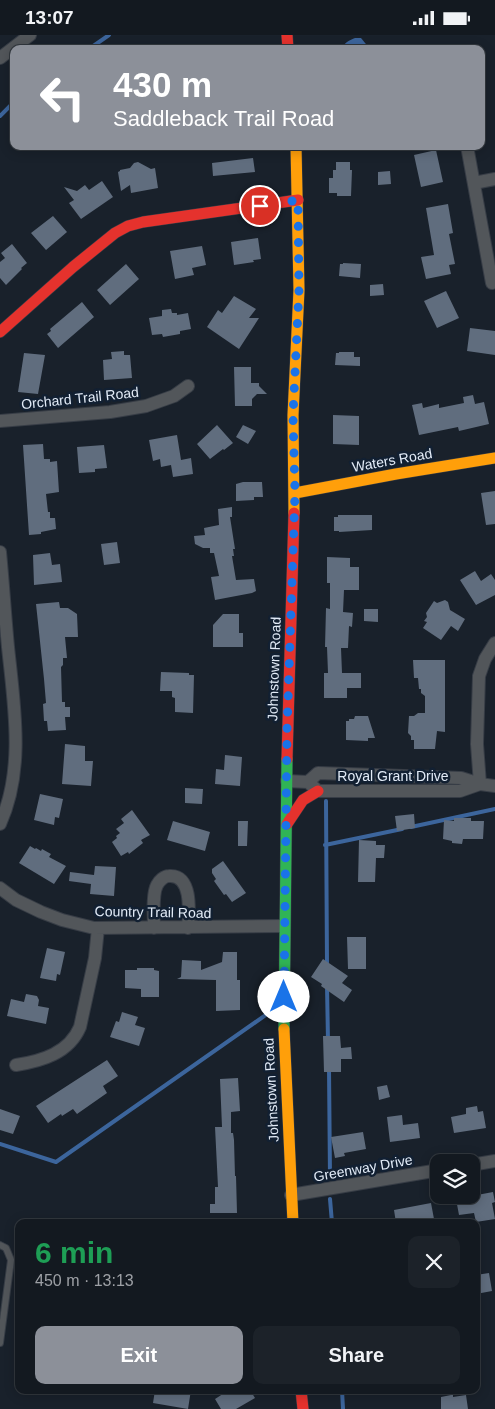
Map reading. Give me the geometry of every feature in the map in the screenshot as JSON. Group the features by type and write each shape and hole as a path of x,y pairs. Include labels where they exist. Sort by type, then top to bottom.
{"main road":[{"name":"Johnstown Road","path":"293,1219 284,1032 284,927 295,493 293,415 299,290 296,150"},
{"path":"0,332 73,267 115,233 128,226 143,222 298,200"},
{"name":"Waters Road","path":"295,493 495,458"},
{"path":"286,827 303,798 308,794 318,791"},
{"path":"302,1394 303,1409"}],"street":[{"path":"17,45 30,35"},
{"path":"0,58 10,50"},
{"path":"468,150 492,283"},
{"path":"474,183 495,179"},
{"name":"Orchard Trail Road","path":"0,421 110,412 146,406 174,397 188,386"},
{"path":"0,552 4,649 16,736 13,781 0,824"},
{"path":"480,785 477,745 479,676 485,659 495,643"},
{"name":"Royal Grant Drive","path":"308,782 318,773 461,778 480,785 495,786"},
{"name":"Royal Grant Drive","path":"287,781 308,782 318,791 460,791 480,785"},
{"path":"154,928 156,885 163,878 169,876 184,882 187,891 188,928"},
{"name":"Country Trail Road","path":"0,888 16,900 41,912 62,920 98,928 284,927"},
{"path":"16,1065 38,1062 51,1057 70,1044 77,1034 95,958 98,928"},
{"path":"480,1164 495,1161"},
{"name":"Greenway Drive","path":"291,1195 430,1172"}],"lane":[{"path":"0,1245 6,1248 9,1253 11,1265 0,1343"}],"water":[{"path":"361,38 367,45 344,45 349,41"}],"building":[{"path":"436,150 443,182 421,187 414,155"},
{"path":"253,158 255,172 213,176 212,163"},
{"path":"138,162 151,169 155,168 158,188 131,193 130,185 121,191 118,172 130,168 134,163"},
{"path":"336,162 350,162 350,170 352,170 351,196 337,196 337,193 329,193 329,178 333,178"},
{"path":"390,171 391,184 378,185 378,172"},
{"path":"102,181 113,197 81,219 69,203 74,200 64,187 77,191 85,185 89,190"},
{"path":"448,204 453,233 449,234 455,264 449,265 451,274 426,279 421,257 434,255 426,208"},
{"path":"53,216 67,232 46,250 31,233"},
{"path":"258,238 261,259 234,265 231,242"},
{"path":"12,244 27,263 6,285 0,278 0,262 5,258 1,253"},
{"path":"202,246 206,265 192,268 194,275 175,279 170,251"},
{"path":"126,264 139,279 110,305 97,290"},
{"path":"340,264 361,264 360,278 339,276"},
{"path":"383,284 384,295 370,296 370,285"},
{"path":"446,291 459,318 437,328 424,301"},
{"path":"234,296 256,309 249,318 259,318 239,349 207,327 218,310 222,313"},
{"path":"82,302 94,317 58,348 47,334 51,331 50,329"},
{"path":"171,309 172,313 177,313 177,315 188,313 191,329 180,331 180,334 163,337 162,334 152,335 149,318 162,316 162,310"},
{"path":"470,328 495,331 495,355 467,351"},
{"path":"124,351 124,355 130,355 132,378 104,380 103,360 112,359 111,352"},
{"path":"354,352 354,357 360,357 360,366 335,365 336,353"},
{"path":"24,353 45,355 38,394 18,392"},
{"path":"234,367 251,367 251,383 259,383 259,386 267,394 257,394 252,399 252,406 235,406"},
{"path":"473,395 475,404 484,402 489,424 459,431 458,427 419,435 412,405 422,403 423,408 439,404 439,408 464,403 463,397"},
{"path":"333,415 359,416 359,445 333,444"},
{"path":"217,425 233,443 210,459 197,444"},
{"path":"243,425 256,431 248,444 236,437"},
{"path":"177,435 181,460 191,458 193,474 173,477 171,465 161,467 160,459 153,461 149,440"},
{"path":"43,444 44,459 50,459 50,462 57,461 59,492 46,494 48,512 50,512 50,518 55,518 56,529 41,532 41,534 29,535 23,445"},
{"path":"104,445 107,468 95,469 95,472 79,473 77,447"},
{"path":"262,482 263,497 254,497 254,500 236,501 236,484"},
{"path":"495,491 495,524 486,525 481,493"},
{"path":"232,507 232,517 230,517 235,549 233,549 234,556 232,556 236,580 254,579 256,591 215,600 211,577 219,576 214,553 210,553 210,548 203,548 195,544 194,536 205,535 204,528 219,525 218,509"},
{"path":"338,515 372,515 372,530 334,531 334,517 338,517"},
{"path":"117,542 120,563 104,565 101,544"},
{"path":"50,553 52,565 60,564 62,582 34,585 33,555"},
{"path":"327,557 350,558 350,567 359,567 359,590 344,590 343,612 353,613 352,627 349,626 348,648 341,648 342,673 361,673 361,688 347,688 347,698 324,698 324,673 328,673 327,647 325,647 326,608 330,609"},
{"path":"475,571 481,581 491,574 495,580 495,595 476,605 460,580"},
{"path":"445,600 448,602 450,610 465,619 458,631 451,626 441,640 423,628 427,622 424,621 427,617 426,613 434,601 437,603"},
{"path":"59,602 60,608 68,608 77,614 78,637 65,637 67,658 63,658 63,665 61,667 62,702 65,702 65,707 70,707 70,717 65,717 66,730 48,731 47,721 44,721 43,704 46,703 36,604"},
{"path":"364,609 378,609 378,622 364,621"},
{"path":"223,614 239,614 239,633 243,633 243,647 213,647 213,625"},
{"path":"413,660 445,660 445,732 437,731 435,749 414,749 414,740 411,740 411,736 408,733 409,716 425,713 425,696 421,693 421,689 419,689 418,678 414,678"},
{"path":"161,672 189,673 189,675 194,675 193,713 175,712 175,698 172,697 172,691 160,691"},
{"path":"355,716 368,716 375,738 368,738 368,741 346,740 346,721 354,719"},
{"path":"65,744 85,746 85,761 93,761 91,786 62,784"},
{"path":"225,755 242,757 240,786 215,784 216,769 224,770"},
{"path":"185,788 203,789 202,804 185,803"},
{"path":"40,794 63,799 59,818 55,817 54,825 34,820"},
{"path":"132,810 150,835 141,840 143,843 129,854 128,852 121,856 112,842 120,833 116,829 124,823 121,819"},
{"path":"414,814 415,828 397,831 395,816"},
{"path":"454,818 471,818 471,821 484,821 483,839 463,839 462,844 452,843 452,841 443,839 444,820 454,821"},
{"path":"173,821 210,832 205,851 167,840"},
{"path":"238,821 248,821 247,846 238,846"},
{"path":"359,840 376,841 376,845 385,845 384,858 376,858 375,882 358,882"},
{"path":"30,846 51,854 49,857 66,866 54,884 19,863"},
{"path":"223,861 246,893 232,902 226,894 224,895 214,881 216,879 212,873 212,869"},
{"path":"95,866 116,867 114,896 90,894 91,884 69,881 70,872 94,875"},
{"path":"347,937 366,937 366,969 348,969"},
{"path":"47,948 65,952 60,975 57,974 56,981 40,978"},
{"path":"223,952 237,952 237,980 240,980 240,1010 216,1011 216,980 177,979 181,977 182,960 201,961 201,970 222,962"},
{"path":"323,959 348,976 342,983 352,990 344,1002 311,977"},
{"path":"137,968 154,968 154,970 159,971 159,997 141,997 141,989 125,988 125,970 137,970"},
{"path":"26,994 37,996 39,1000 38,1006 49,1008 46,1024 7,1016 11,999 24,1002"},
{"path":"122,1012 138,1017 135,1025 145,1028 139,1046 110,1037 116,1021 119,1022"},
{"path":"323,1036 340,1036 341,1048 351,1047 352,1059 341,1059 341,1072 324,1072"},
{"path":"107,1060 118,1076 103,1086 107,1093 77,1114 73,1109 62,1116 61,1114 48,1123 36,1106"},
{"path":"238,1078 240,1111 231,1112 237,1213 210,1213 210,1204 215,1204 215,1187 218,1187 215,1127 222,1127 220,1079"},
{"path":"387,1085 390,1097 379,1100 377,1087"},
{"path":"477,1106 478,1112 483,1111 486,1128 454,1133 451,1117 466,1114 466,1108"},
{"path":"0,1109 20,1116 13,1134 0,1130"},
{"path":"402,1115 403,1125 418,1123 420,1138 390,1142 387,1117"},
{"path":"363,1132 366,1149 344,1153 345,1156 335,1158 331,1137"},
{"path":"493,1192 495,1202 492,1203 495,1219 480,1221 480,1219 475,1219 474,1213 459,1215 457,1204 480,1204 480,1194"},
{"path":"431,1204 434,1219 395,1219 394,1210"},
{"path":"489,1273 492,1291 480,1293 480,1274"},
{"path":"154,1394 190,1394 188,1409 153,1403"},
{"path":"223,1394 252,1394 255,1398 236,1409 221,1409 215,1399"},
{"path":"453,1395 453,1397 466,1395 468,1409 441,1409 441,1397"}],"waterway":[{"path":"95,45 109,35"},
{"path":"0,116 10,106"},
{"path":"326,801 327,966"},
{"path":"411,827 495,809"},
{"path":"325,845 402,829"},
{"path":"327,985 328,1041"},
{"path":"0,1144 56,1162 270,1012"},
{"path":"329,1068 330,1178"},
{"path":"330,1199 332,1219"},
{"path":"342,1394 343,1409"}],"traffic: fast":[{"path":"284,1029 287,759"}],"traffic: slow":[{"path":"294,513 293,415 299,290 296,150"},
{"path":"295,493 495,458"},
{"path":"284,1029 293,1219"}],"traffic: jam":[{"path":"287,35 288,45"},
{"path":"0,332 73,267 115,233 128,226 143,222 298,200"},
{"path":"287,759 294,513"},
{"path":"287,824 303,800 318,791"},
{"path":"301,1394 303,1409"}],"route":[{"path":"260,206 298,200 299,290 293,415 295,493 287,731 284,997"}]}
